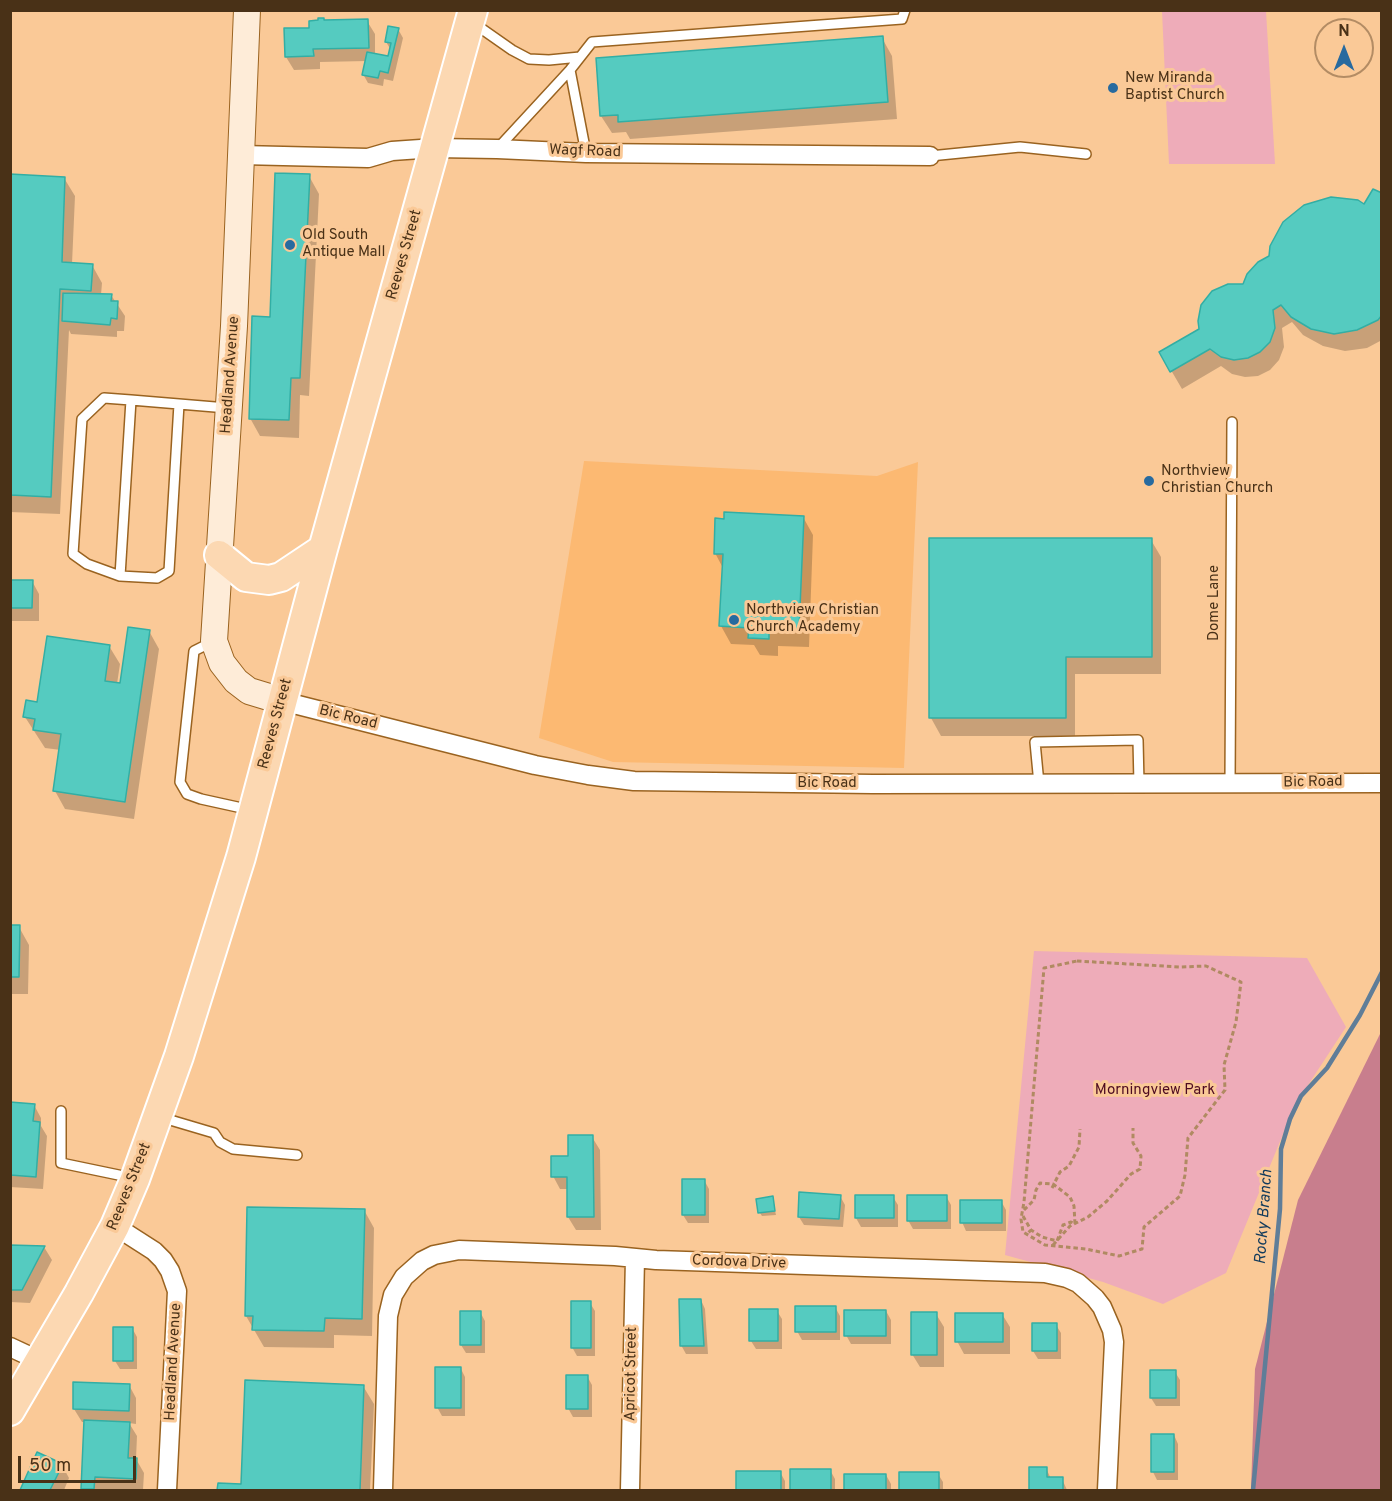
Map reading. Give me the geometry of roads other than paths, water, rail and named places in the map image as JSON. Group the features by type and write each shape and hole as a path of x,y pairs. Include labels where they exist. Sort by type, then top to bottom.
{"main road":[{"name":"Headland Avenue","path":"247,10 229,409 214,641 222,663 236,681 249,691 282,701"},
{"name":"Reeves Street","path":"10,1411 115,1226 135,1179 179,1056 254,810 323,549 472,16"},
{"path":"219,555 246,577 269,580 281,577 323,549"}],"street":[{"name":"Wagf Road","path":"241,155 368,158 392,151 435,148 586,153 930,156"},
{"name":"Bic Road","path":"282,701 535,765 634,781 1039,784 1382,783"},
{"name":"Headland Avenue","path":"115,1226 154,1251 163,1260 170,1271 177,1291 167,1491"},
{"name":"Cordova Drive","path":"383,1491 388,1316 393,1295 411,1269 434,1255 459,1250 1046,1273 1068,1278 1095,1298 1108,1318 1112,1330 1114,1342 1107,1491"},
{"name":"Apricot Street","path":"630,1491 635,1258"},
{"path":"10,1347 40,1361"}],"lane":[{"path":"497,149 570,70 592,42 902,19 905,10"},
{"path":"472,16 512,50 529,58 549,60 580,57"},
{"path":"570,70 586,153"},
{"path":"930,156 1020,147 1086,154"},
{"path":"179,404 169,571 158,578 120,576 87,564 73,554 82,419 104,398 179,404 229,409"},
{"path":"120,576 131,400"},
{"name":"Dome Lane","path":"1230,784 1232,422"},
{"path":"214,641 194,651 180,782 187,794 254,810"},
{"path":"1039,784 1035,741 1138,740 1139,784"},
{"path":"61,1111 61,1163 135,1179"},
{"path":"158,1117 213,1133 220,1142 233,1149 297,1155"}],"waterway":[{"name":"Rocky Branch","path":"1253,1490 1280,1209 1281,1149 1290,1119 1301,1096 1327,1068 1360,1015 1382,972"}],"place":[{"name":"New Miranda Baptist Church","path":"1113,88"},
{"name":"Old South Antique Mall","path":"290,245"},
{"name":"Northview Christian Church","path":"1149,481"},
{"name":"Northview Christian Church Academy","path":"734,620"}],"park label":[{"name":"Morningview Park","path":"1155,1091"}]}
